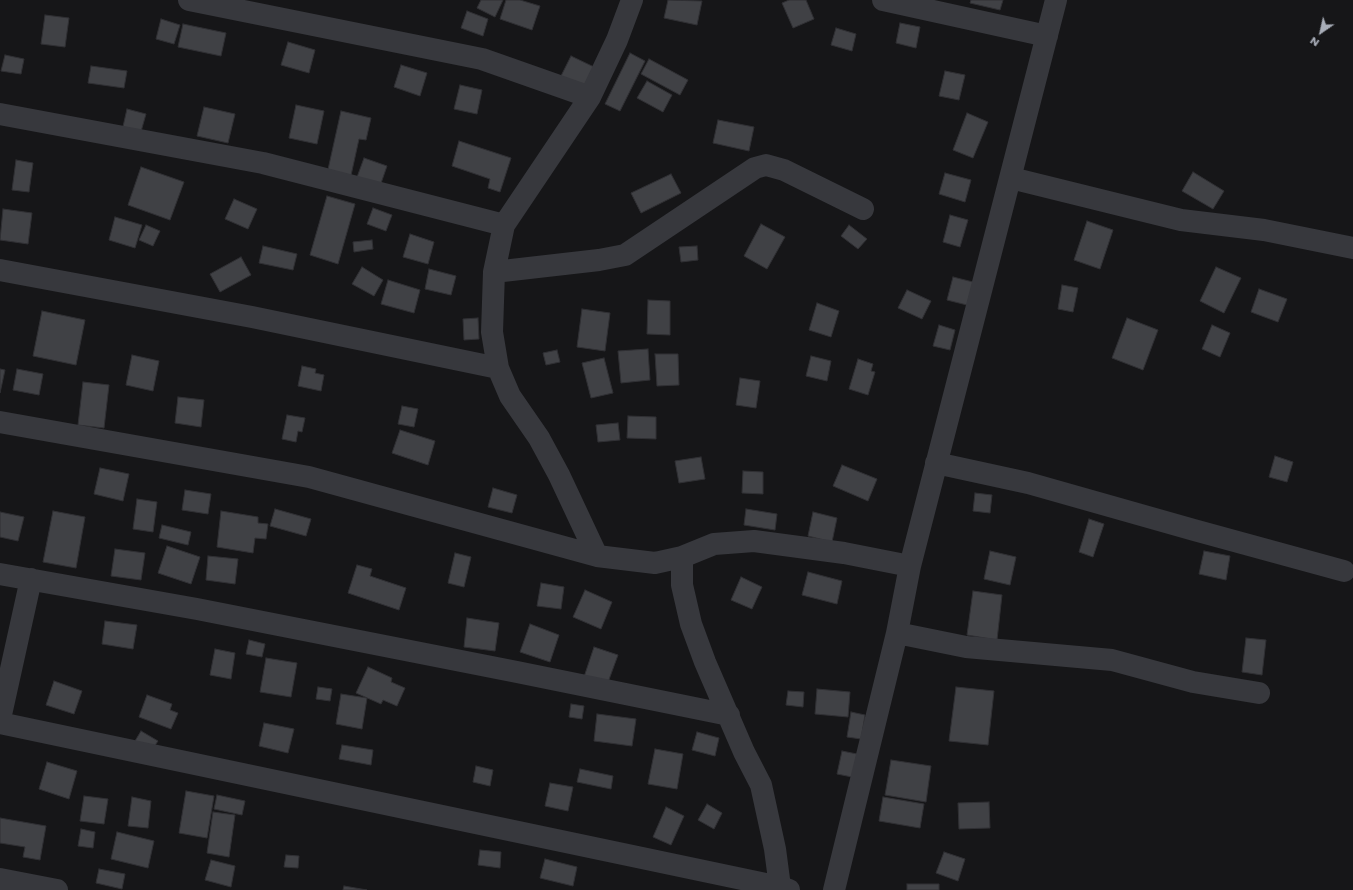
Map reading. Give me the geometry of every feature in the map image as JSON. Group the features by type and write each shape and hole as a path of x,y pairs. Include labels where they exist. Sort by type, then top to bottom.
{"street":[{"path":"189,0 482,59 590,97"},
{"path":"597,556 559,475 539,438 510,396 498,368 492,332 494,272 504,226 590,97 617,40 632,0"},
{"path":"883,0 1047,36"},
{"path":"834,890 897,633 910,566 1056,0"},
{"path":"0,114 263,163 504,226"},
{"path":"494,272 599,260 625,255 755,168 766,165 784,170 863,209"},
{"path":"1011,178 1181,220 1264,230 1353,248"},
{"path":"0,270 244,316 498,368"},
{"path":"0,422 309,477 597,556 655,563 682,557 714,544 754,542 844,553 910,566"},
{"path":"936,463 1028,483 1344,571"},
{"path":"0,723 784,888 761,785 744,752 691,624 682,585 682,557"},
{"path":"0,574 213,612 525,673 729,716"},
{"path":"0,719 31,579"},
{"path":"897,633 966,647 1112,660 1193,682 1259,693"},
{"path":"0,879 57,890"}],"building":[{"path":"481,0 503,0 495,17 477,8"},
{"path":"506,0 520,0 540,6 532,30 500,19"},
{"path":"668,0 702,1 697,25 664,18"},
{"path":"789,0 806,0 814,19 793,28 782,3"},
{"path":"971,0 1003,0 1000,10 970,3"},
{"path":"467,11 488,19 483,36 461,28"},
{"path":"45,15 69,18 65,47 41,44"},
{"path":"161,19 180,25 174,44 156,39"},
{"path":"900,23 920,27 916,48 896,43"},
{"path":"183,24 226,33 221,56 178,47"},
{"path":"836,28 856,34 852,51 831,45"},
{"path":"288,42 315,50 309,73 281,65"},
{"path":"630,53 645,61 620,111 605,104"},
{"path":"5,55 24,59 21,74 1,71"},
{"path":"571,56 594,67 583,88 561,76"},
{"path":"649,59 688,80 680,95 641,74"},
{"path":"401,65 427,73 420,96 394,87"},
{"path":"91,66 127,71 124,88 88,83"},
{"path":"945,71 965,75 959,100 939,96"},
{"path":"647,81 672,95 663,112 637,98"},
{"path":"460,85 482,90 477,114 454,109"},
{"path":"296,105 324,111 317,144 289,138"},
{"path":"204,107 235,114 228,143 197,136"},
{"path":"127,109 146,114 140,135 122,131"},
{"path":"341,111 371,118 366,140 359,139 350,180 327,174"},
{"path":"967,113 988,122 973,158 953,150"},
{"path":"718,120 754,127 749,151 713,143"},
{"path":"459,141 511,158 500,192 488,188 490,179 452,166"},
{"path":"364,158 387,166 379,189 356,180"},
{"path":"16,160 33,163 29,192 12,190"},
{"path":"141,167 184,182 170,220 128,205"},
{"path":"1193,172 1224,191 1213,209 1182,191"},
{"path":"945,173 971,180 965,202 939,194"},
{"path":"671,174 681,193 641,213 631,193"},
{"path":"327,196 355,204 338,264 310,255"},
{"path":"234,199 257,209 248,229 225,219"},
{"path":"373,208 392,215 386,231 367,224"},
{"path":"3,209 32,213 28,244 0,240"},
{"path":"950,215 968,220 960,247 943,242"},
{"path":"115,217 142,225 135,248 109,240"},
{"path":"1087,221 1113,230 1100,269 1074,260"},
{"path":"761,224 785,237 767,269 744,256"},
{"path":"146,225 160,231 153,246 139,240"},
{"path":"849,225 867,239 858,249 841,236"},
{"path":"410,234 434,242 428,264 403,257"},
{"path":"372,240 373,249 354,252 353,242"},
{"path":"263,246 297,254 293,270 259,263"},
{"path":"697,246 698,260 681,262 679,247"},
{"path":"241,257 251,275 220,292 210,274"},
{"path":"362,267 383,280 374,296 352,284"},
{"path":"1216,267 1241,278 1224,313 1200,301"},
{"path":"429,269 456,276 451,295 425,289"},
{"path":"953,277 973,282 967,305 947,300"},
{"path":"388,280 420,290 414,313 381,304"},
{"path":"1062,285 1078,288 1073,312 1058,309"},
{"path":"1259,289 1287,299 1278,322 1251,312"},
{"path":"907,290 931,301 922,319 898,308"},
{"path":"648,300 670,301 670,335 647,334"},
{"path":"817,303 839,311 831,337 809,330"},
{"path":"582,309 610,313 605,351 577,347"},
{"path":"42,311 85,320 76,365 33,356"},
{"path":"478,318 479,339 464,340 463,319"},
{"path":"1127,318 1158,330 1143,370 1112,358"},
{"path":"939,325 955,330 950,350 933,346"},
{"path":"1212,325 1230,333 1220,357 1202,349"},
{"path":"648,349 650,380 621,383 618,351"},
{"path":"557,350 560,362 546,365 543,353"},
{"path":"655,354 678,354 679,385 657,386"},
{"path":"132,355 159,361 153,391 126,385"},
{"path":"811,356 831,361 827,381 806,376"},
{"path":"604,358 613,393 591,398 582,363"},
{"path":"858,359 873,364 871,371 875,372 868,395 849,389"},
{"path":"302,366 316,369 315,373 324,375 321,391 298,386"},
{"path":"0,369 5,370 0,393"},
{"path":"17,369 43,374 39,395 13,390"},
{"path":"740,378 760,381 756,408 736,405"},
{"path":"83,382 109,385 104,428 78,425"},
{"path":"178,397 204,400 201,427 175,423"},
{"path":"402,406 418,409 414,427 398,424"},
{"path":"287,415 305,418 302,432 298,431 296,442 282,439"},
{"path":"628,416 656,417 656,439 627,438"},
{"path":"618,423 620,440 598,442 596,425"},
{"path":"400,430 435,441 428,465 392,453"},
{"path":"1275,456 1293,462 1287,482 1269,477"},
{"path":"701,457 705,479 679,483 675,461"},
{"path":"842,465 877,479 868,501 833,486"},
{"path":"100,468 129,474 123,501 94,494"},
{"path":"743,471 763,472 763,494 742,493"},
{"path":"493,488 517,495 512,513 488,507"},
{"path":"185,490 211,494 208,514 182,510"},
{"path":"975,493 992,495 990,513 973,511"},
{"path":"137,499 157,502 153,532 133,529"},
{"path":"275,509 311,519 306,536 270,526"},
{"path":"746,509 777,514 775,530 744,525"},
{"path":"53,511 85,517 76,568 43,562"},
{"path":"221,511 258,517 258,523 268,524 266,539 255,538 253,553 217,547"},
{"path":"0,512 24,517 18,541 0,537"},
{"path":"813,512 837,518 832,542 808,536"},
{"path":"1089,519 1104,524 1093,557 1079,552"},
{"path":"162,525 191,532 188,545 159,538"},
{"path":"167,546 200,557 191,584 158,573"},
{"path":"115,549 145,553 141,580 111,576"},
{"path":"990,551 1016,557 1010,585 984,579"},
{"path":"1204,551 1230,556 1226,580 1199,574"},
{"path":"455,553 471,557 464,587 448,583"},
{"path":"208,556 238,559 235,584 206,580"},
{"path":"357,565 372,569 370,576 406,588 399,610 348,593"},
{"path":"808,572 842,581 837,604 802,595"},
{"path":"741,577 762,587 752,609 731,600"},
{"path":"541,583 564,587 561,609 537,606"},
{"path":"585,590 612,602 601,629 573,617"},
{"path":"973,591 1002,595 997,640 967,635"},
{"path":"467,618 499,623 495,651 464,647"},
{"path":"105,621 137,625 133,649 102,644"},
{"path":"530,624 559,635 550,662 520,652"},
{"path":"1246,638 1266,640 1262,675 1242,672"},
{"path":"249,640 265,644 262,657 246,654"},
{"path":"594,647 618,655 607,685 584,677"},
{"path":"215,649 235,653 231,679 210,675"},
{"path":"266,658 297,663 291,697 260,692"},
{"path":"368,667 392,678 391,682 405,688 397,706 383,700 381,704 356,693"},
{"path":"54,681 82,691 74,714 46,705"},
{"path":"318,687 332,689 330,701 316,699"},
{"path":"956,687 994,691 988,745 949,741"},
{"path":"817,689 850,692 848,717 815,714"},
{"path":"788,691 804,692 803,707 786,705"},
{"path":"341,694 367,698 362,729 336,724"},
{"path":"147,695 172,704 170,710 178,713 171,729 139,717"},
{"path":"571,704 584,706 582,719 569,717"},
{"path":"851,712 865,715 861,739 847,737"},
{"path":"597,714 636,719 632,746 594,741"},
{"path":"264,723 294,729 288,753 259,746"},
{"path":"141,731 158,741 151,751 135,741"},
{"path":"697,732 719,738 715,756 692,750"},
{"path":"342,745 373,750 371,765 339,759"},
{"path":"655,749 683,754 677,789 648,784"},
{"path":"842,751 857,754 852,777 837,774"},
{"path":"891,760 931,766 926,802 885,795"},
{"path":"47,762 77,771 69,799 39,789"},
{"path":"476,766 493,770 490,786 473,782"},
{"path":"580,769 613,776 611,789 577,782"},
{"path":"550,783 573,787 568,811 545,806"},
{"path":"186,791 214,796 207,838 179,833"},
{"path":"217,795 245,801 242,815 214,809"},
{"path":"84,796 108,799 104,824 80,821"},
{"path":"132,797 151,801 148,828 128,826"},
{"path":"883,797 924,804 920,828 879,821"},
{"path":"989,802 990,828 959,829 958,803"},
{"path":"707,804 722,813 714,829 698,820"},
{"path":"666,807 684,816 671,845 653,837"},
{"path":"213,812 235,815 229,857 207,853"},
{"path":"0,818 46,826 40,860 23,857 25,847 0,843"},
{"path":"81,829 95,832 93,848 78,846"},
{"path":"117,832 154,841 148,868 111,859"},
{"path":"480,850 501,852 500,868 478,865"},
{"path":"944,852 965,859 958,881 936,873"},
{"path":"286,855 299,856 298,868 284,867"},
{"path":"545,859 577,867 573,886 540,878"},
{"path":"211,860 235,866 231,887 205,880"},
{"path":"99,869 125,874 122,889 96,883"},
{"path":"907,884 939,884 939,890 907,890"},
{"path":"344,886 367,890 343,890"}]}
